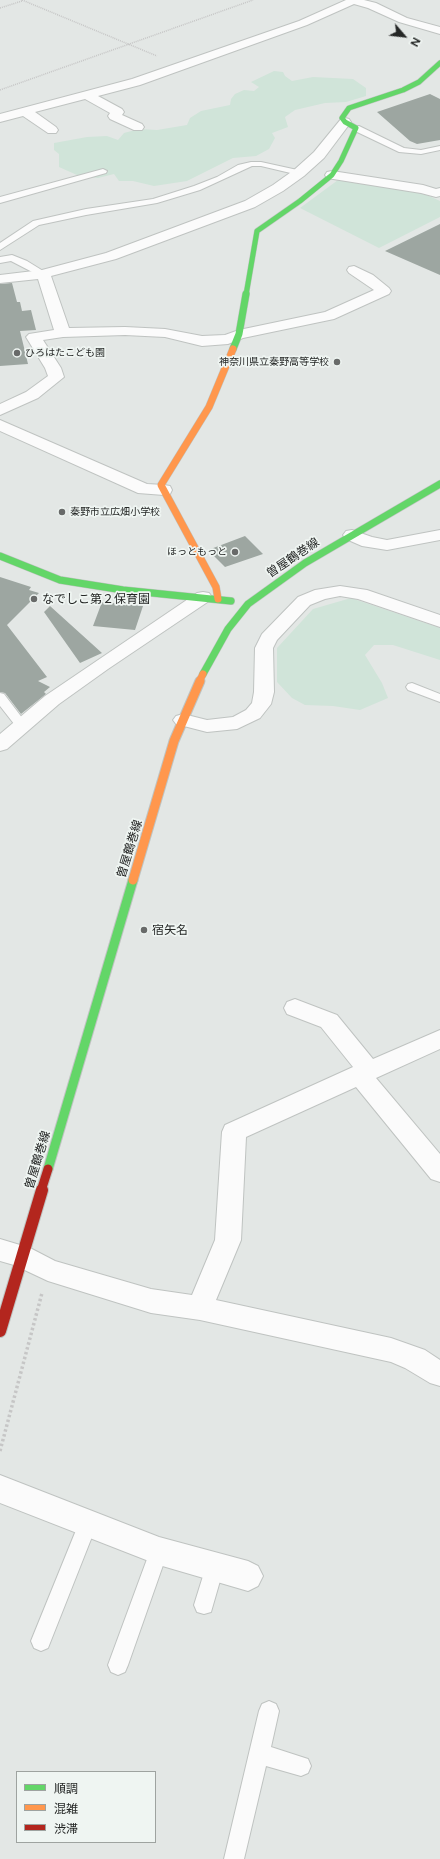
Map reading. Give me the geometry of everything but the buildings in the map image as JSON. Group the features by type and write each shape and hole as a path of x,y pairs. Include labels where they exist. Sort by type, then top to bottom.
{"street":[{"path":"0,118 136,82 303,24 354,0 372,5 403,20 440,31"},
{"path":"350,125 342,118 349,108 403,90 419,82 440,63"},
{"path":"87,95 118,112 114,116 138,127"},
{"path":"25,111 52,130"},
{"path":"0,278 43,274 111,256 250,204 278,188 299,173 350,125"},
{"path":"0,744 52,700 101,665 210,598 216,587 161,485 209,407 239,334 257,231 300,201 332,175 341,161 350,125"},
{"path":"332,175 440,192"},
{"path":"0,410 32,395 56,377 53,368 34,337 63,333 126,331 165,333 202,341 228,339 239,334 329,316 384,291 368,278 354,270"},
{"path":"43,274 63,333"},
{"path":"0,426 144,489 164,490"},
{"name":"曽屋鶴巻線","path":"0,1331 11,1253 172,748 210,659 228,629 248,604 305,563 440,484"},
{"path":"352,535 368,542 388,545 440,535"},
{"path":"0,556 60,580 123,590 210,598 248,604"},
{"path":"183,720 207,726 237,722 253,714 261,704 264,692 264,648 269,638 304,601 322,594 340,591 361,594 440,621"},
{"path":"295,1008 329,1021 364,1072 440,1172"},
{"path":"200,1308 228,1240 234,1132 440,1039"},
{"path":"11,1253 48,1270 151,1301 200,1308 427,1358 440,1374"},
{"path":"0,1489 159,1551 248,1576"}],"lane":[{"path":"350,125 402,150 421,152 440,148"},
{"path":"0,247 36,223 86,212 154,201 197,188 220,179 246,165 261,164 299,173"},
{"path":"0,200 104,171"},
{"path":"0,260 12,258 43,274"},
{"path":"412,687 440,698"},
{"path":"0,697 22,726"},
{"path":"41,1641 88,1524"},
{"path":"118,1665 159,1551"},
{"path":"204,1605 215,1567"},
{"path":"234,1859 269,1711"},
{"path":"259,1754 301,1766"}],"path":[{"path":"0,8 23,0 128,45 182,66"},
{"path":"0,90 253,0"},
{"path":"0,1451 43,1289"}],"green space":[{"path":"274,71 283,72 285,76 292,81 313,77 353,79 366,88 366,96 346,102 325,103 295,110 285,117 288,127 272,133 275,138 269,149 256,156 233,158 187,181 154,186 133,181 119,181 114,174 98,178 77,175 59,167 59,154 54,150 54,143 87,137 107,136 118,140 124,133 139,129 157,130 187,125 190,118 201,111 230,105 231,99 235,94 244,90 254,91 259,87 251,82"},
{"path":"338,180 418,191 440,201 440,217 379,248 300,208"},
{"path":"351,598 440,628 440,660 393,645 374,645 365,655 382,683 388,698 360,710 333,706 305,705 292,698 277,682 277,648 313,609"}],"traffic: fast":[{"path":"233,349 239,334 257,231 300,201 332,175 341,161 356,128 345,122 342,118 349,108 403,90 419,82 440,63"},
{"path":"203,674 228,629 248,604 305,563 440,484"},
{"path":"0,556 60,580 123,590 231,601"},
{"path":"48,1169 133,880"}],"traffic: slow":[{"path":"218,599 216,587 161,485 209,407 233,349"},
{"path":"133,880 174,741 203,674"}],"traffic: jam":[{"path":"0,1331 48,1169"}],"place":[{"name":"ひろはたこども園","path":"17,353"},
{"name":"神奈川県立秦野高等学校","path":"337,362"},
{"name":"秦野市立広畑小学校","path":"62,512"},
{"name":"ほっともっと","path":"235,552"},
{"name":"なでしこ第２保育園","path":"34,599"},
{"name":"宿矢名","path":"144,930"}]}
